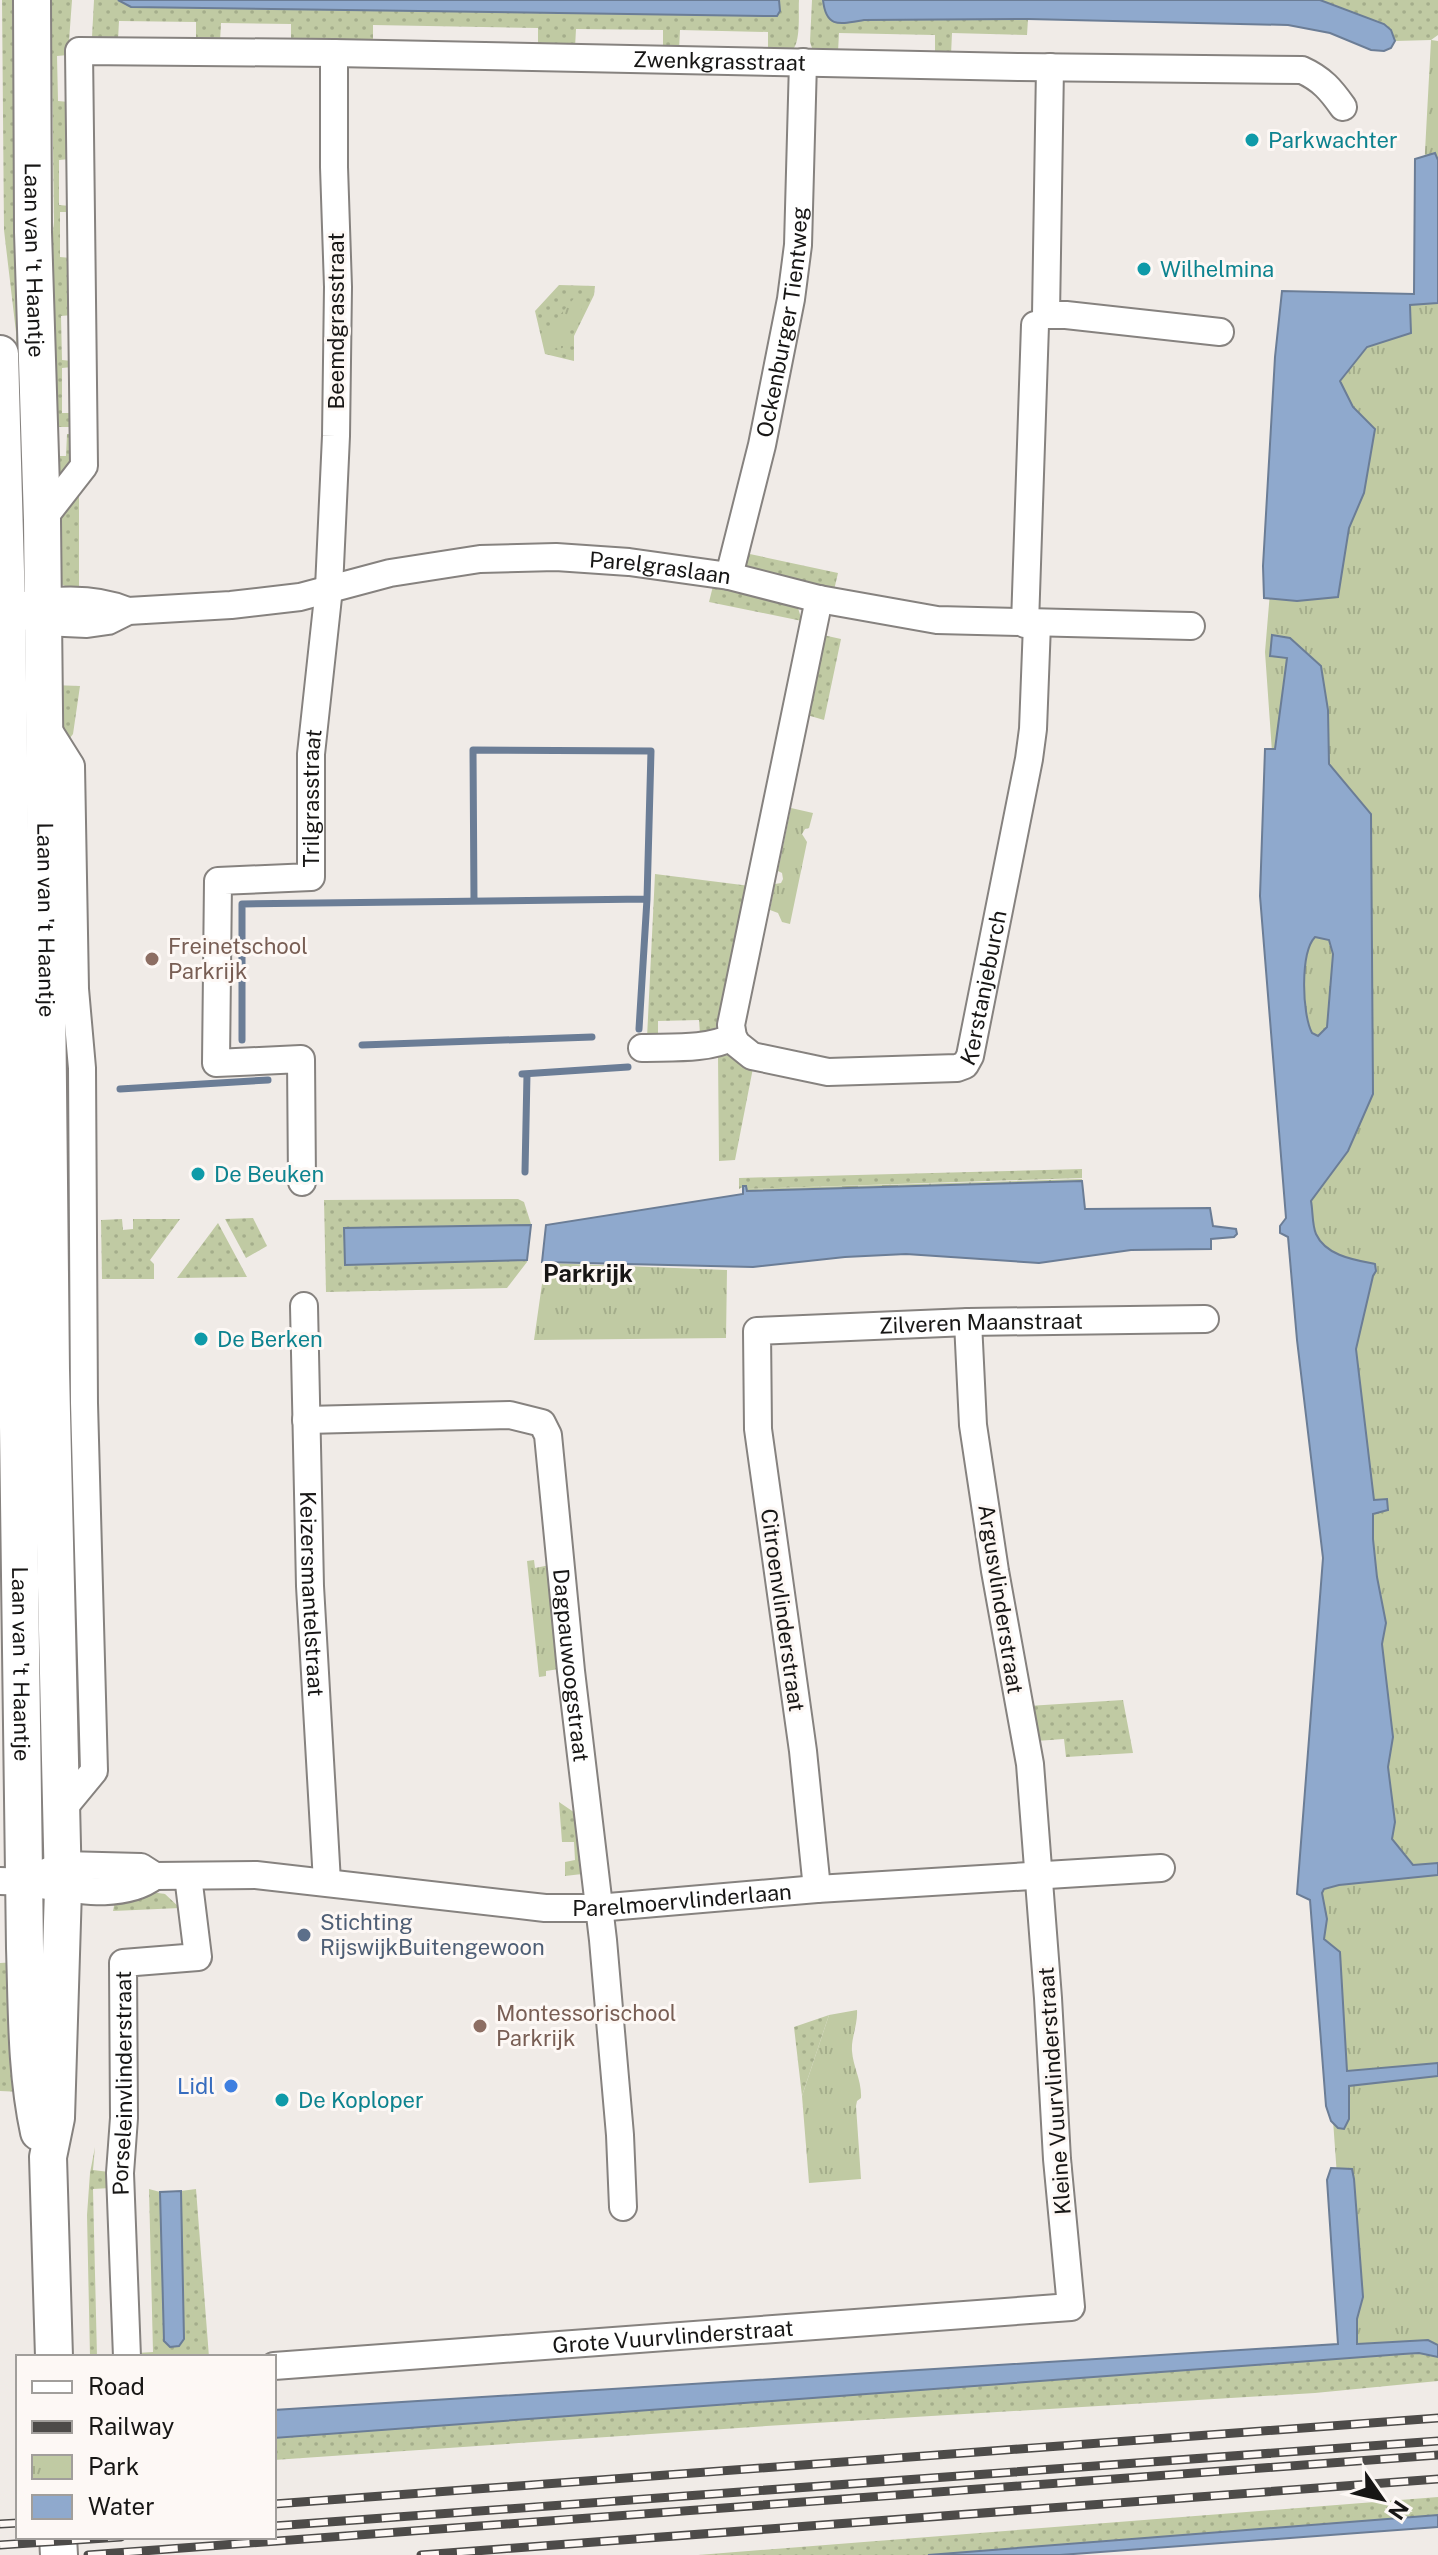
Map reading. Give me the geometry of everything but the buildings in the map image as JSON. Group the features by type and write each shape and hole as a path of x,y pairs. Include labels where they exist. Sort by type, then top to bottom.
{"street":[{"name":"Laan van 't Haantje","path":"32,0 33,232 42,520 51,1370 63,1877 56,2118 48,2157 54,2355"},
{"name":"Laan van 't Haantje","path":"42,520 84,466 79,51"},
{"name":"Zwenkgrasstraat","path":"79,51 1302,70 1329,87 1343,107"},
{"name":"Beemdgrasstraat","path":"329,588 336,436 338,287 334,53"},
{"name":"Ockenburger Tientweg","path":"729,576 762,445 791,299 799,231 803,62"},
{"path":"1031,624 1050,67"},
{"path":"1041,320 1066,315 1220,332"},
{"name":"Laan van 't Haantje","path":"0,354 14,1249 12,1881 33,2097 40,2138 48,2157"},
{"name":"Parelgraslaan","path":"3,608 43,612 109,603 128,611 231,605 300,597 420,568 480,559 528,557 629,562 729,576 819,599 937,620 1191,626"},
{"name":"Trilgrasstraat","path":"302,1182 301,1059 216,1063 218,881 311,877 311,754 329,588"},
{"path":"642,1048 706,1046 733,1037 731,1025 819,599"},
{"name":"Kerstanjeburch","path":"733,1037 752,1056 828,1072 957,1068 965,1065 970,1056 1029,759 1033,729 1031,624"},
{"name":"Laan van 't Haantje","path":"44,723 71,766 75,989 80,1028 84,1403 94,1771 61,1811"},
{"name":"Laan van 't Haantje","path":"47,1069 57,1064 80,1028"},
{"path":"12,1064 27,1070 47,1069"},
{"path":"14,1249 50,1248"},
{"name":"Keizersmantelstraat","path":"304,1306 310,1586 327,1882"},
{"name":"Zilveren Maanstraat","path":"757,1331 968,1322 1205,1319"},
{"name":"Argusvlinderstraat","path":"968,1322 973,1421 995,1571 1030,1764 1040,1875"},
{"name":"Citroenvlinderstraat","path":"757,1331 758,1429 803,1751 817,1889"},
{"path":"51,1370 84,1403"},
{"name":"Dagpauwoogstraat","path":"306,1420 510,1415 542,1423 548,1435 571,1671 603,1940 623,2201"},
{"name":"Parelmoervlinderlaan","path":"63,1877 141,1867 155,1876 256,1875 545,1908 597,1908 817,1889 1161,1868"},
{"name":"Kleine Vuurvlinderstraat","path":"1040,1875 1057,2159 1071,2307"},
{"name":"Porseleinvlinderstraat","path":"127,2355 120,2173 124,2118 123,1963 198,1957 188,1876"},
{"path":"12,1881 63,1877"},
{"name":"Grote Vuurvlinderstraat","path":"276,2366 1071,2307"}],"green space":[{"path":"2,0 13,0 16,215 27,302 25,581 21,569 16,332 4,230"},
{"path":"51,0 72,0 68,55 57,56 58,101 69,102 70,159 59,160 59,205 70,206 70,212 60,212 60,257 71,258 72,315 61,316 62,360 72,361 72,367 62,368 62,413 74,413 74,427 56,427 56,456 66,456 67,434 74,434 72,461 52,497 45,310 54,222"},
{"path":"94,0 118,0 131,7 770,16 780,11 779,0 799,0 799,21 796,44 789,52 768,51 768,32 680,30 679,50 663,49 663,30 576,29 575,48 538,47 538,28 373,25 373,45 291,45 291,24 221,23 220,42 196,41 196,22 119,21 118,40 99,41 92,37"},
{"path":"812,0 823,0 827,16 836,22 1028,19 1027,35 952,33 951,55 935,53 935,35 839,33 838,52 817,53 810,42"},
{"path":"1320,0 1438,0 1438,35 1431,40 1395,41 1391,30"},
{"path":"1431,40 1438,41 1438,2345 1428,2340 1349,2344 1316,1882 1339,1511 1306,1238 1265,652 1288,377 1417,300"},
{"path":"559,285 595,286 594,295 574,336 574,361 545,354 535,311"},
{"path":"576,296 584,306 566,328 568,346 556,350 546,343 543,335"},
{"path":"79,490 79,593 57,582 49,538 74,491"},
{"path":"745,553 838,573 834,590 748,569"},
{"path":"713,586 793,604 798,608 802,621 709,602"},
{"path":"823,635 841,639 824,720 807,715"},
{"path":"52,685 80,686 73,734 66,743 57,726"},
{"path":"791,808 813,813 809,828 802,834 807,842 790,924 782,922 778,913 770,910 775,884 783,879 778,871"},
{"path":"655,874 750,886 721,1022 712,1031 700,1034 699,1020 658,1021 658,1038 647,1038"},
{"path":"730,1055 753,1068 735,1160 719,1161 718,1056"},
{"path":"1082,1169 1082,1178 747,1189 746,1185 739,1189 739,1178"},
{"path":"1082,1181 747,1191 747,1189"},
{"path":"518,1199 524,1202 531,1226 345,1228 345,1265 526,1260 530,1231 527,1262 507,1288 326,1292 324,1200"},
{"path":"253,1218 267,1246 246,1258 225,1219"},
{"path":"122,1219 123,1230 133,1229 133,1219 180,1219 150,1260 154,1264 154,1279 102,1279 101,1220"},
{"path":"218,1223 247,1277 177,1278"},
{"path":"545,1263 727,1270 726,1338 534,1340"},
{"path":"534,1560 535,1568 550,1565 559,1669 546,1671 546,1676 539,1677 527,1561"},
{"path":"1123,1700 1133,1753 1066,1757 1064,1739 1036,1741 1028,1706"},
{"path":"559,1802 578,1815 582,1874 565,1876 565,1862 575,1860 574,1842 562,1842"},
{"path":"151,1892 165,1894 180,1908 113,1911 115,1901"},
{"path":"17,1962 22,2092 0,2091 0,1963"},
{"path":"857,2010 852,2051 861,2092 856,2106 861,2179 809,2183 802,2096 829,2015"},
{"path":"829,2015 802,2096 794,2027"},
{"path":"95,2147 93,2170 109,2172 110,2188 93,2189 97,2355 90,2355 87,2215"},
{"path":"149,2189 160,2192 164,2341 170,2347 179,2346 184,2339 181,2191 196,2189 209,2355 137,2355 153,2352"},
{"path":"1419,2353 1438,2357 1438,2381 1315,2393 276,2460 276,2438"},
{"path":"1438,2497 1438,2515 928,2555 698,2555"}],"water":[{"path":"118,0 779,0 780,11 777,16 769,16 131,7"},
{"path":"823,0 1320,0 1384,24 1391,30 1395,41 1391,48 1384,51 1371,50 1330,33 1288,25 1028,19 864,20 841,23 827,16"},
{"path":"1435,153 1438,160 1438,303 1410,305 1411,333 1367,347 1340,381 1353,407 1375,429 1364,493 1349,528 1338,597 1297,601 1264,598 1263,566 1275,357 1282,291 1414,294 1415,159"},
{"path":"1272,635 1290,638 1321,666 1328,710 1329,764 1371,814 1373,1094 1348,1151 1311,1201 1315,1230 1327,1247 1342,1256 1375,1264 1376,1271 1356,1349 1374,1500 1387,1499 1388,1510 1373,1514 1373,1539 1386,1623 1382,1644 1393,1737 1388,1767 1395,1822 1392,1839 1413,1865 1438,1863 1438,1875 1339,1885 1324,1889 1322,1893 1327,1919 1324,1939 1340,1952 1347,2071 1438,2063 1438,2076 1349,2086 1349,2119 1344,2129 1331,2121 1326,2106 1310,1900 1297,1894 1323,1558 1288,1237 1280,1233 1280,1226 1286,1218 1260,896 1265,749 1275,749 1287,658 1270,656","holes":["1315,937 1329,940 1333,954 1327,1027 1318,1036 1312,1033 1306,1012 1305,969"]},
{"path":"1082,1181 1085,1209 1210,1208 1213,1226 1236,1229 1237,1234 1211,1239 1211,1249 1131,1250 1039,1263 906,1254 753,1267 542,1262 546,1225 743,1194 743,1186 747,1191"},
{"path":"531,1225 527,1260 345,1265 344,1228"},
{"path":"1331,2168 1352,2169 1363,2297 1357,2319 1357,2344 1428,2340 1438,2345 1438,2357 1403,2354 276,2438 276,2410 1338,2344 1327,2180"},
{"path":"181,2191 184,2339 179,2346 170,2347 164,2341 160,2192"},
{"path":"1438,2515 1438,2527 1060,2555 928,2555"}],"waterway":[{"path":"474,901 473,750 651,751 639,1029"},
{"path":"242,1040 242,904 647,899"},
{"path":"362,1045 592,1037"},
{"path":"522,1074 628,1067"},
{"path":"525,1172 527,1074"},
{"path":"120,1089 268,1080"}],"railway":[{"path":"276,2504 1438,2418"},
{"path":"276,2526 1438,2441"},
{"path":"88,2555 1438,2455"},
{"path":"421,2555 1438,2479"},
{"path":"0,2524 16,2523"},
{"path":"0,2545 91,2539"}],"place":[{"name":"Parkwachter","path":"1252,140"},
{"name":"Wilhelmina","path":"1144,269"},
{"name":"Freinetschool Parkrijk","path":"152,959"},
{"name":"De Beuken","path":"198,1174"},
{"name":"De Berken","path":"201,1339"},
{"name":"Stichting RijswijkBuitengewoon","path":"304,1935"},
{"name":"Montessorischool Parkrijk","path":"480,2026"},
{"name":"Lidl","path":"231,2086"},
{"name":"De Koploper","path":"282,2100"}],"district":[{"name":"Parkrijk","path":"588,1273"}]}
